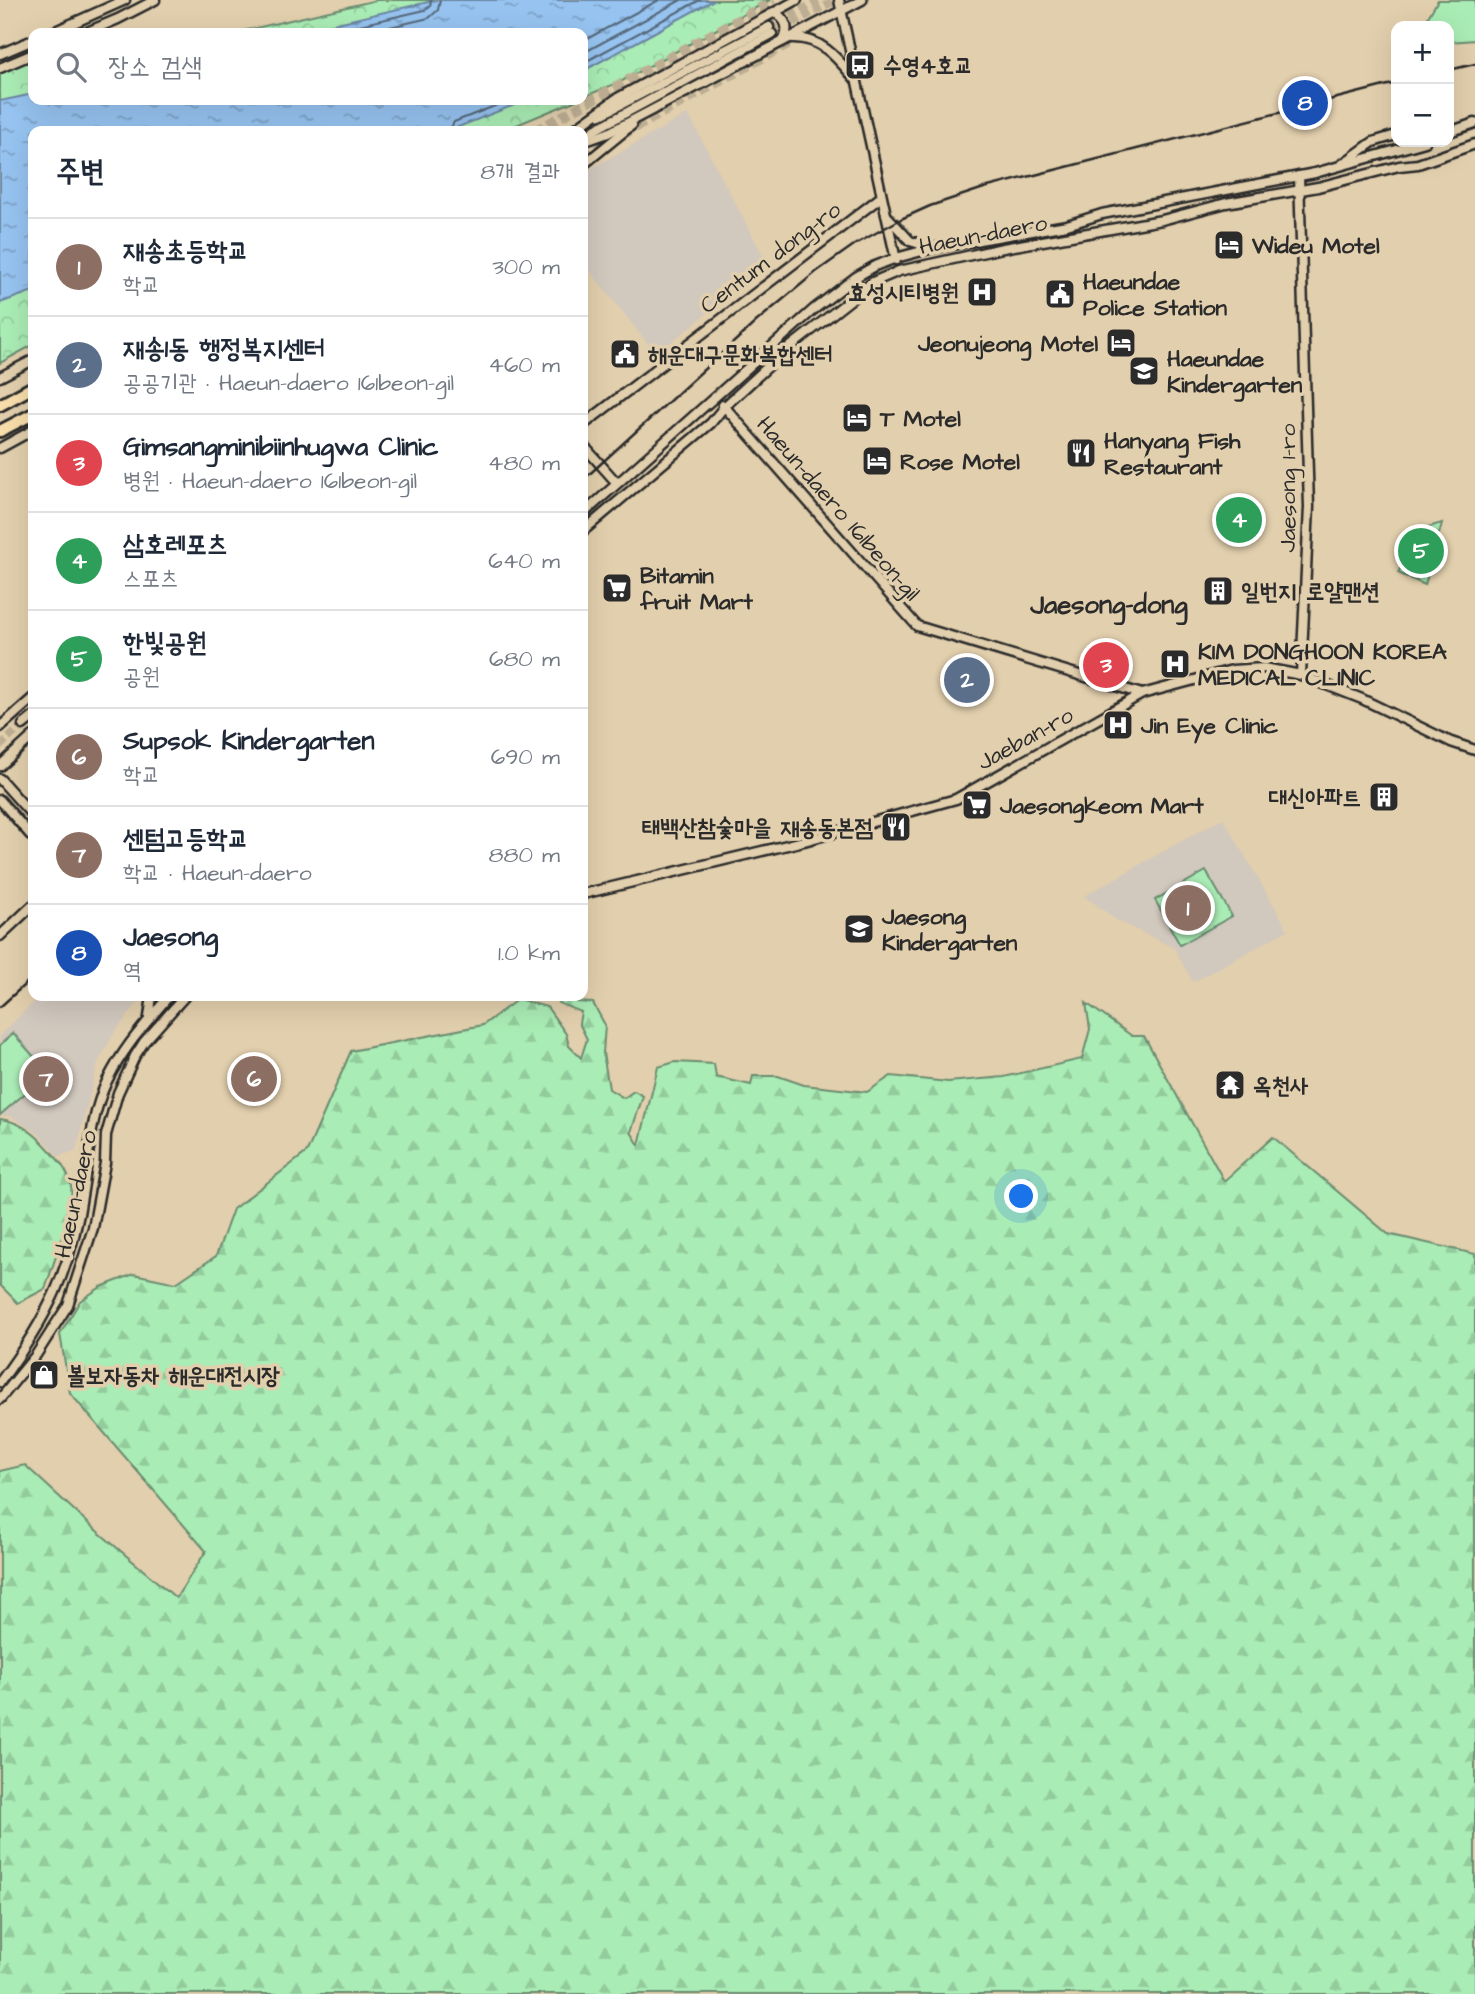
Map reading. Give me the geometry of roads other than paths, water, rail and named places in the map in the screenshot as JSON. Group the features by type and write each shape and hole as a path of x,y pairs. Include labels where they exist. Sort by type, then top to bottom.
{"highway":[{"path":"0,405 28,390"},
{"path":"0,431 28,417"}],"main road":[{"path":"62,28 125,0"},
{"path":"97,28 155,0"},
{"path":"579,126 617,99 797,0"},
{"path":"839,0 898,271"},
{"path":"588,139 608,133 648,113 862,0"},
{"path":"774,12 786,23 785,40"},
{"path":"582,126 771,31 588,136"},
{"path":"785,40 808,38 826,48 856,80"},
{"path":"0,54 28,42"},
{"path":"0,68 28,56"},
{"path":"588,160 648,113"},
{"path":"1454,130 1475,123"},
{"path":"1336,168 1373,142 1391,137"},
{"name":"Haeun-daero","path":"588,527 690,442 785,351 851,297 873,282 898,271 1003,248 1162,220 1418,164 1475,144"},
{"name":"Haeun-daero","path":"588,508 839,289 875,266 933,248 1067,225 1102,214 1299,176 1409,147"},
{"name":"Jaesong 1-ro","path":"1299,176 1309,507 1301,675"},
{"name":"Centum dong-ro","path":"588,421 881,197"},
{"path":"884,213 910,241 933,248"},
{"path":"0,377 28,363"},
{"name":"Haeun-daero 161beon-gil","path":"716,398 917,626 1142,694"},
{"path":"0,448 28,433"},
{"path":"588,451 616,482"},
{"name":"Jaeban-ro","path":"588,893 804,841 956,799 1142,694 1232,670 1264,668 1301,675 1362,699 1451,742 1475,750"},
{"path":"0,727 28,702"},
{"path":"23,726 28,722"},
{"path":"0,766 28,741"},
{"path":"0,779 28,810"},
{"path":"0,800 28,832"},
{"path":"0,936 28,910"},
{"path":"148,1019 151,1001"},
{"name":"Haeun-daero","path":"0,1382 38,1328 65,1269 83,1191 86,1157 102,1095 124,1051 164,1001"},
{"name":"Haeun-daero","path":"0,1399 36,1355 68,1305 93,1228 106,1135 118,1093 144,1042 178,1001"}],"water":[{"path":"437,0 714,0 588,68 588,28 316,28"},
{"path":"28,95 28,105 514,105 461,126 28,126 28,293 0,303 0,101"}],"tunnel":[{"path":"588,102 774,0"},
{"path":"769,27 820,0"},
{"path":"772,34 836,0"},
{"path":"622,135 804,35"},
{"path":"544,126 582,105"},
{"path":"588,153 608,143"},
{"path":"0,746 23,725"}],"railway":[{"path":"1454,69 1475,64"},
{"path":"588,475 757,321 816,272 854,245 901,219 984,188 1392,84"},
{"path":"0,1007 28,982"}],"place":[{"name":"수영4호교","path":"860,65"},
{"name":"Jaesong","path":"1305,103"},
{"name":"Wideu Motel","path":"1229,245"},
{"name":"효성시티병원","path":"982,292"},
{"name":"Haeundae Police Station","path":"1060,294"},
{"name":"Jeonujeong Motel","path":"1121,343"},
{"name":"해운대구문화복합센터","path":"625,354"},
{"name":"Haeundae Kindergarten","path":"1144,371"},
{"name":"T Motel","path":"857,418"},
{"name":"Hanyang Fish Restaurant","path":"1081,453"},
{"name":"Rose Motel","path":"877,461"},
{"name":"삼호레포츠","path":"1239,520"},
{"name":"한빛공원","path":"1421,551"},
{"name":"Bitamin fruit Mart","path":"617,588"},
{"name":"일번지 로얄맨션","path":"1218,591"},
{"name":"KIM DONGHOON KOREA MEDICAL CLINIC","path":"1175,664"},
{"name":"Gimsangminibiinhugwa Clinic","path":"1106,665"},
{"name":"재송1동 행정복지센터","path":"967,680"},
{"name":"Jin Eye Clinic","path":"1118,725"},
{"name":"대신아파트","path":"1384,797"},
{"name":"Jaesongkeom Mart","path":"977,805"},
{"name":"태백산참숯마을 재송동본점","path":"896,827"},
{"name":"재송초등학교","path":"1188,908"},
{"name":"Jaesong Kindergarten","path":"859,929"},
{"name":"센텀고등학교","path":"46,1079"},
{"name":"Supsok Kindergarten","path":"254,1079"},
{"name":"옥천사","path":"1230,1085"},
{"name":"볼보자동차 해운대전시장","path":"44,1375"}],"district":[{"name":"Jaesong-dong","path":"1109,604"}]}
